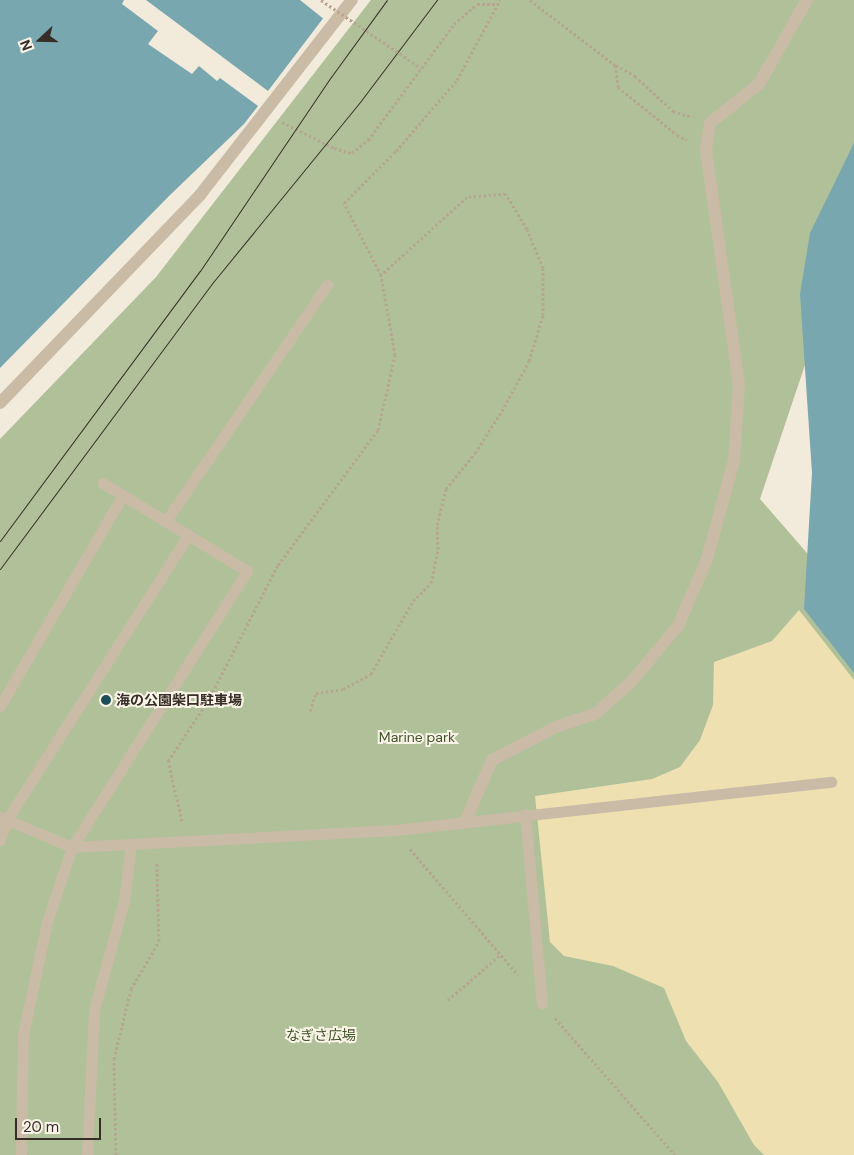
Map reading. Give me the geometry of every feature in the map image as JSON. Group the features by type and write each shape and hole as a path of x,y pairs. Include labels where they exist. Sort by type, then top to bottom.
{"street":[{"path":"0,403 200,196 352,0"},
{"path":"465,822 492,760 558,726 595,714 632,681 678,626 707,559 734,460 739,386 706,149 710,123 759,84 807,0"}],"lane":[{"path":"166,521 327,284"},
{"path":"21,1155 23,1034 47,922 72,847 247,571 103,483"},
{"path":"0,706 124,495"},
{"path":"0,840 3,819 188,535"},
{"path":"3,819 72,847 395,830 526,814 831,782"},
{"path":"526,814 542,1003"},
{"path":"87,1155 94,1010 124,901 131,844"}],"path":[{"path":"322,0 396,53 421,68"},
{"path":"186,840 168,761 208,701 278,565 378,430 395,355 382,275 344,203 396,151 457,80 500,0"},
{"path":"530,0 615,65 635,76 673,111"},
{"path":"264,113 334,148 352,153 368,140 454,24 477,4 497,4"},
{"path":"615,65 618,87 677,136 706,149"},
{"path":"310,710 316,693 343,689 371,674 413,601 431,583 438,548 437,525 446,489 475,454 502,411 529,361 543,315 542,268 527,229 506,194 467,197 382,275"},
{"path":"116,1155 114,1059 131,989 160,940 156,843"},
{"path":"448,1000 501,954"}],"green space":[{"name":"Marine park","path":"371,0 854,0 854,219 760,499 854,607 854,1155 0,1155 0,439 156,277"}],"sand":[{"path":"799,610 854,680 854,1155 764,1155 754,1145 718,1082 686,1041 664,988 613,966 564,956 550,942 535,796 652,779 680,767 700,740 713,705 714,662 772,641"}],"water":[{"path":"0,0 124,0 122,4 158,31 148,44 192,74 199,66 217,81 220,78 258,106 244,124 169,196 0,368"},
{"path":"146,0 337,0 268,91"},
{"path":"854,143 854,673 804,609 812,473 800,294 810,233"}],"pier":[{"path":"300,0 339,0 325,20"}],"tram line":[{"path":"0,541 200,271 331,77 387,0"},
{"path":"0,569 214,281 360,102 437,0"}],"place":[{"name":"海の公園柴口駐車場","path":"106,700"}],"park label":[{"name":"なぎさ広場","path":"321,1035"}]}
